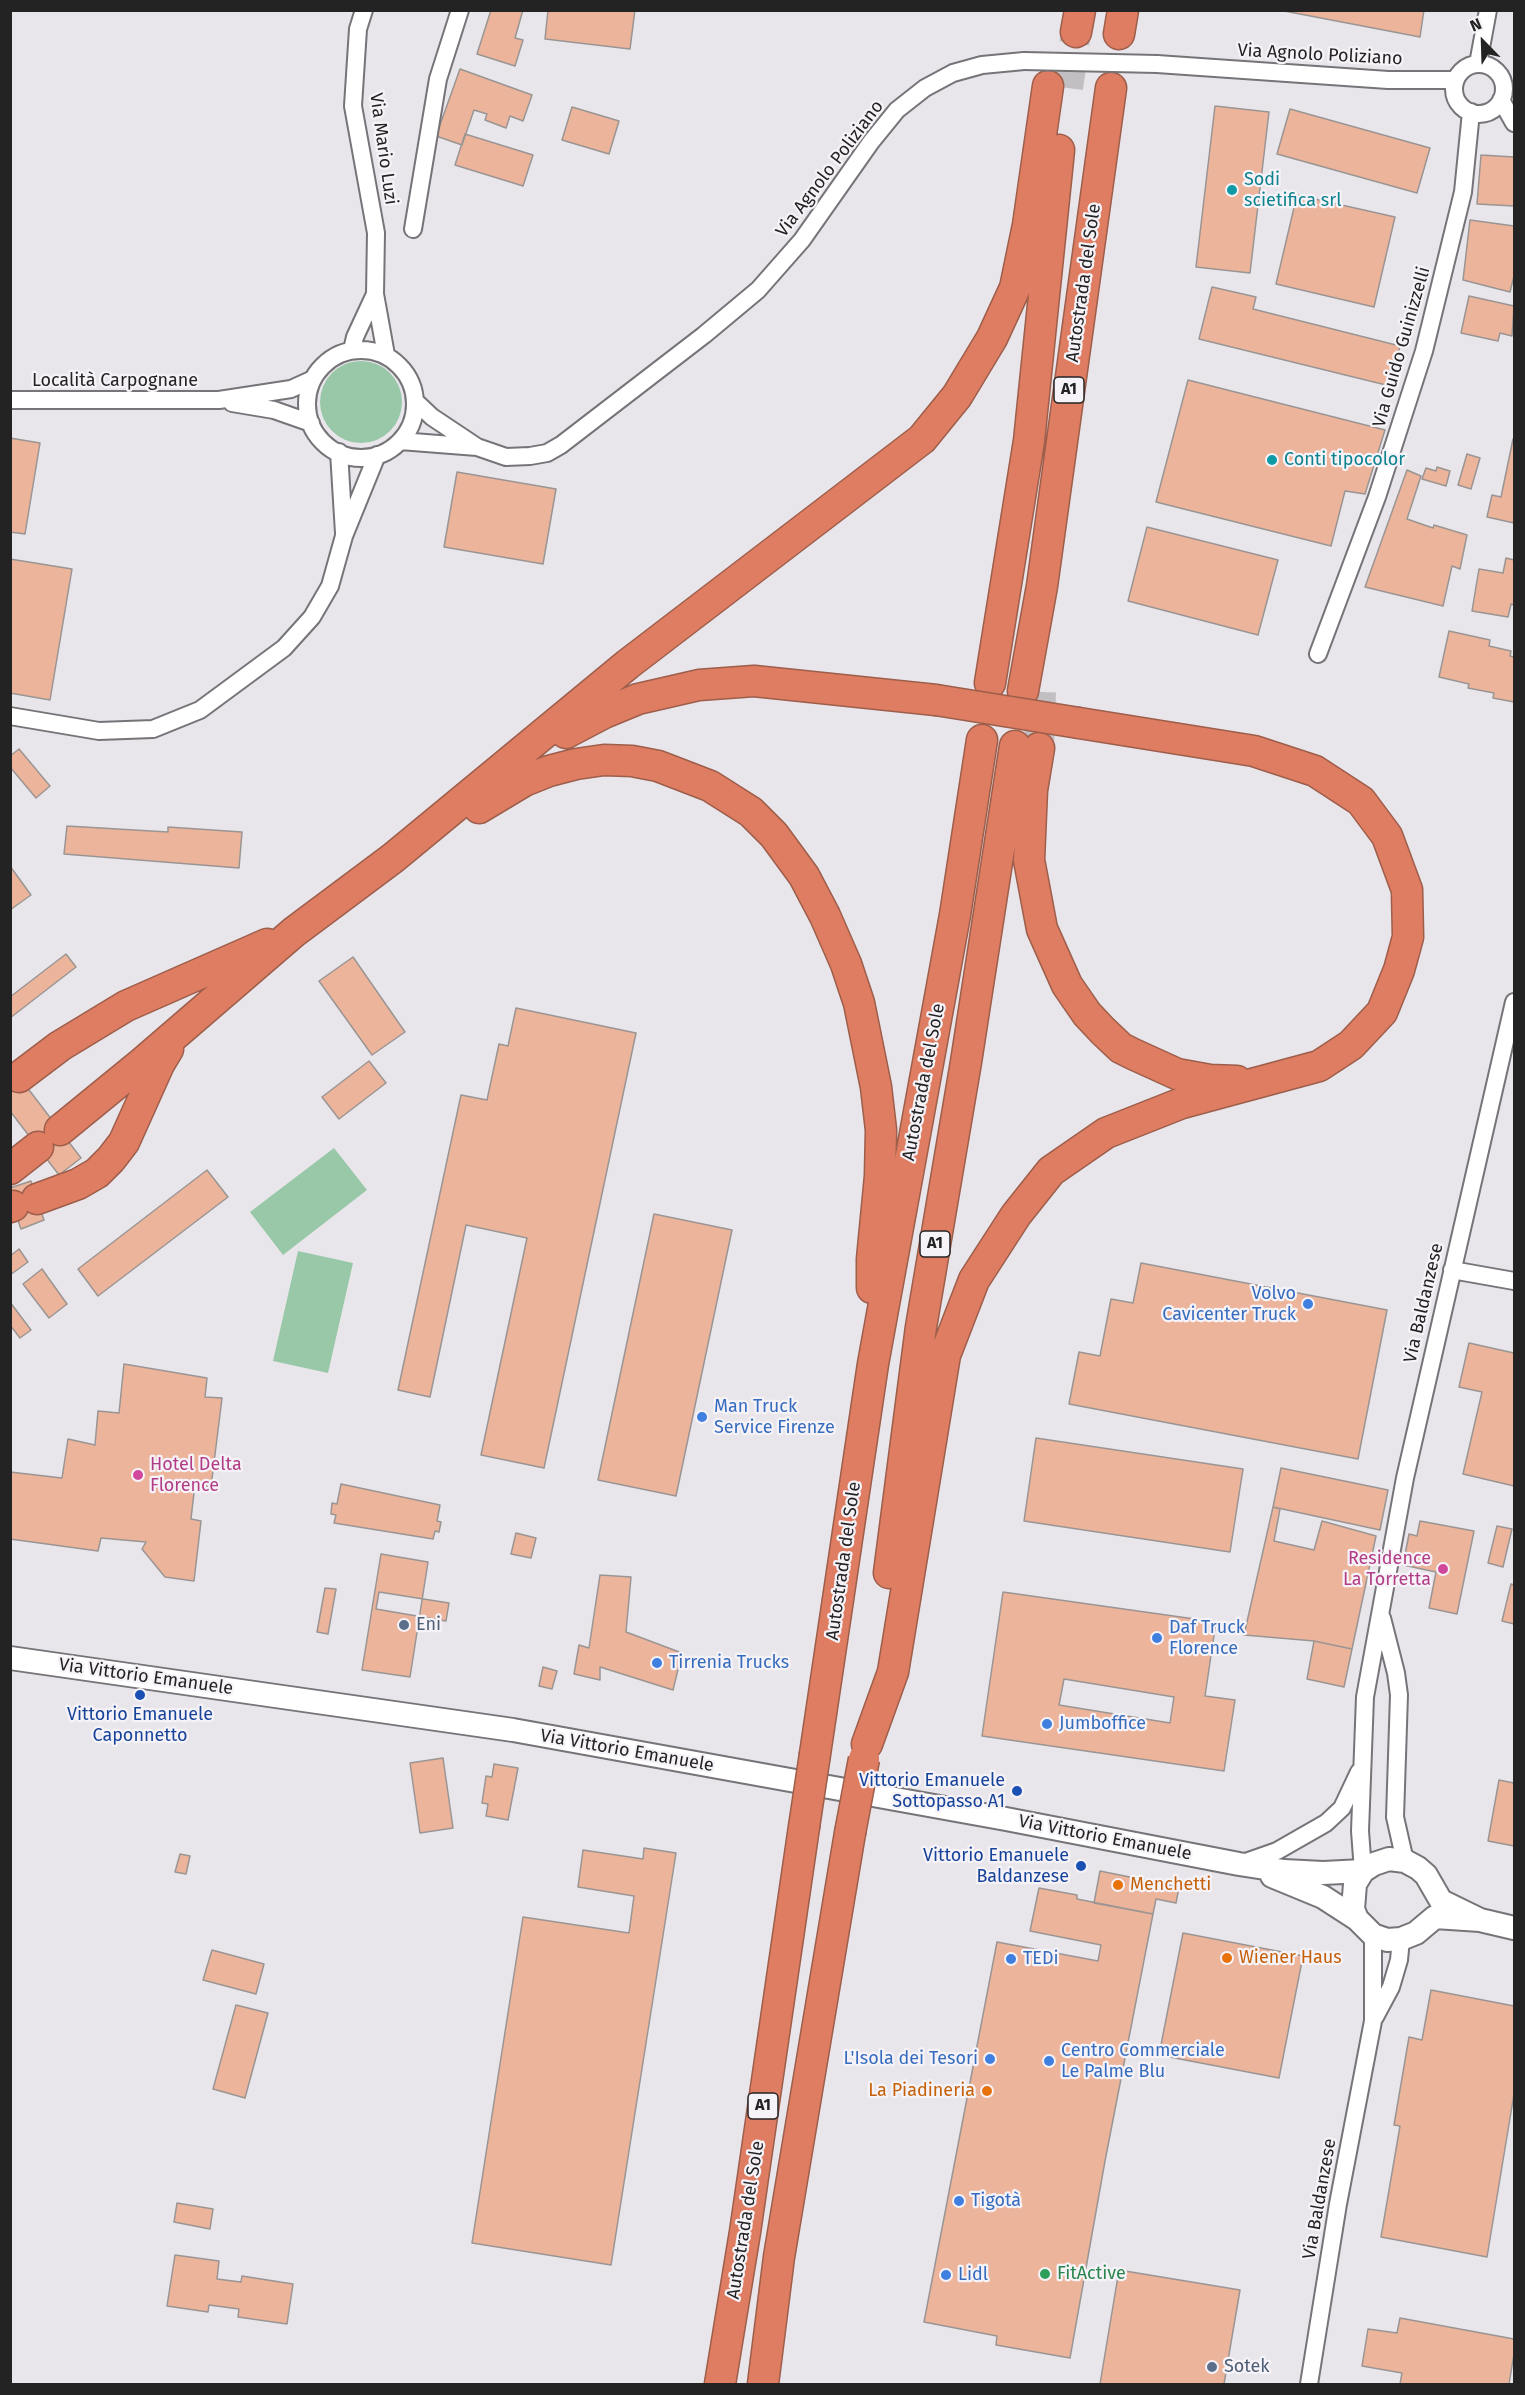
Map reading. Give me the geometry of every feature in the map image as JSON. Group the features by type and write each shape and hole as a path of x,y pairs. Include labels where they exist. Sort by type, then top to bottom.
{"highway":[{"name":"Autostrada del Sole","path":"487,782 628,664 922,439 957,396 992,338 1015,288 1058,87 1060,136 1029,441 990,683"},
{"name":"Autostrada del Sole","path":"1032,691 1042,586 1111,88"},
{"path":"10,1169 177,1033 294,932 393,858 487,782 575,727 638,699 699,685 754,681 936,700 1254,751 1315,771 1361,801 1387,836 1407,890 1408,937 1399,970 1382,1012 1351,1045 1319,1066 1182,1103 1106,1133 1052,1171 1016,1215 974,1280 945,1355 893,1672 865,1751"},
{"name":"Autostrada del Sole","path":"720,2385 873,1364 955,915 982,740"},
{"name":"Autostrada del Sole","path":"763,2385 779,2258 865,1751 921,1327 966,1062 1027,747 1032,790 1029,860 1042,929 1067,985 1087,1014 1121,1048 1177,1074 1210,1080 1264,1082"},
{"path":"393,858 524,782 549,771 604,760 632,761 658,766 710,786 751,812 774,835 804,876 846,964 859,1003 876,1087 881,1130 880,1176 872,1259 873,1364"},
{"path":"19,1077 60,1046 126,1006 294,932"},
{"path":"20,1204 78,1184 96,1173 111,1159 124,1142 159,1064 177,1033"}],"main road":[{"name":"Via Vittorio Emanuele","path":"10,1658 513,1730 1284,1871 1323,1873 1362,1871 1389,1859 1405,1861"},
{"path":"1405,1861 1418,1868 1442,1901 1480,1920"},
{"name":"Via Vittorio Emanuele","path":"1239,1864 1323,1897 1357,1919 1373,1935"},
{"path":"1357,1919 1353,1909 1354,1884 1362,1871"},
{"path":"1427,1922 1433,1907 1434,1897 1431,1884"},
{"path":"1373,1935 1387,1940 1401,1939 1416,1933 1435,1917 1480,1920 1515,1928"}],"street":[{"name":"Via Mario Luzi","path":"364,10 358,29 354,106 376,233 375,294 386,355"},
{"path":"413,229 438,79 460,10"},
{"path":"1478,64 1488,10"},
{"name":"Via Agnolo Poliziano","path":"400,441 477,447 506,457 547,453 569,440 758,290 802,240 864,152 897,110 925,88 953,73 982,65 1024,61 1157,64 1388,80 1455,80"},
{"path":"1478,64 1492,68 1500,76 1504,89 1501,100 1490,111 1476,113 1458,102 1454,87 1455,80 1466,67 1478,64"},
{"path":"1501,100 1515,123"},
{"name":"Via Guido Guinizzelli","path":"1318,654 1377,497 1424,351 1463,192 1471,112"},
{"name":"Via Mario Luzi","path":"352,350 355,337 375,294"},
{"path":"352,350 369,350 386,355 398,363 407,374 413,387 416,401 409,429 400,441 377,455 351,456 339,452 317,435 311,423 308,393 313,379 323,366 337,356 352,350"},
{"name":"Località Carpognane","path":"10,400 219,400 291,389 313,379"},
{"name":"Località Carpognane","path":"219,400 274,410 311,423"},
{"name":"Via Agnolo Poliziano","path":"416,401 432,417 477,447"},
{"path":"339,452 344,536"},
{"path":"10,716 99,731 153,729 200,710 285,648 312,616 330,586 344,536 377,455"},
{"name":"Via Baldanzese","path":"1362,1871 1360,1831 1365,1697 1405,1478 1515,1002"},
{"path":"1452,1270 1515,1281"},
{"name":"Via Baldanzese","path":"1381,1614 1396,1672 1399,1695 1395,1817 1405,1861"},
{"name":"Via Baldanzese","path":"1239,1864 1276,1851 1326,1823 1342,1808 1352,1790 1363,1760"},
{"name":"Via Baldanzese","path":"1310,2385 1338,2204 1373,2021 1373,1935"},
{"name":"Via Baldanzese","path":"1373,2021 1391,1987 1399,1960 1401,1939"}],"green space":[{"path":"353,361 369,361 384,368 395,379 402,394 399,418 390,431 369,443 353,443 338,436 327,425 320,410 320,394 327,379 338,368"},
{"path":"334,1148 367,1190 283,1255 250,1212"},
{"path":"298,1251 353,1263 328,1373 273,1361"}],"building":[{"path":"491,10 523,10 515,38 523,40 515,66 477,54"},
{"path":"548,10 635,10 630,49 545,39"},
{"path":"1279,10 1424,10 1420,37"},
{"path":"460,69 532,95 523,121 510,116 506,128 485,120 487,114 474,110 462,145 436,136"},
{"name":"Sodi scietifica srl","path":"1215,106 1269,112 1250,273 1196,267"},
{"path":"572,107 619,121 609,154 562,140"},
{"path":"1290,109 1430,148 1417,193 1277,154"},
{"path":"465,134 533,155 523,186 455,165"},
{"path":"1481,155 1514,157 1514,206 1477,204"},
{"path":"1297,195 1395,217 1374,307 1276,284"},
{"path":"1470,220 1514,226 1514,276 1510,292 1463,280"},
{"path":"1212,287 1256,297 1253,309 1400,346 1390,386 1199,339"},
{"path":"1469,296 1514,306 1512,336 1500,333 1498,341 1461,333"},
{"name":"Conti tipocolor","path":"1188,380 1385,430 1365,494 1345,491 1331,546 1156,502"},
{"path":"10,438 40,443 25,534 10,532"},
{"path":"1513,439 1514,523 1487,517 1492,495 1501,497"},
{"path":"1467,454 1480,458 1471,489 1458,485"},
{"path":"1437,467 1450,471 1446,486 1422,479 1426,468 1436,471"},
{"path":"1407,470 1421,476 1407,519 1433,528 1434,525 1467,535 1460,569 1452,566 1443,606 1365,587"},
{"path":"457,472 556,489 543,564 444,547"},
{"path":"1147,527 1278,560 1258,635 1128,601"},
{"path":"1506,558 1514,560 1514,605 1511,604 1508,617 1472,611 1479,569 1503,573"},
{"path":"10,559 72,569 50,700 10,693"},
{"path":"1449,631 1490,640 1489,646 1511,651 1510,656 1514,657 1514,702 1493,698 1494,693 1468,688 1469,684 1439,677"},
{"path":"19,749 50,786 36,798 10,767 10,756"},
{"path":"67,826 168,832 168,827 242,832 239,868 64,854"},
{"path":"10,866 31,895 10,910"},
{"path":"66,954 76,967 10,1018 10,997"},
{"path":"353,957 405,1032 372,1055 319,981"},
{"path":"516,1008 636,1033 544,1468 481,1455 527,1238 466,1225 430,1397 398,1390 461,1095 487,1100 499,1044 508,1046"},
{"path":"369,1061 386,1083 339,1119 322,1097"},
{"path":"10,1065 81,1158 59,1175 10,1111"},
{"path":"207,1170 228,1197 98,1296 78,1269"},
{"path":"31,1181 44,1220 21,1229 10,1198 10,1188"},
{"path":"654,1214 732,1230 676,1496 598,1480"},
{"path":"19,1249 28,1262 10,1275 10,1256"},
{"path":"1141,1263 1387,1310 1358,1459 1069,1404 1079,1352 1100,1356 1111,1299 1133,1303"},
{"path":"42,1269 67,1304 49,1318 23,1284"},
{"path":"10,1302 31,1330 20,1338 10,1325"},
{"path":"1469,1343 1514,1353 1514,1486 1463,1474 1482,1392 1459,1387"},
{"name":"Hotel Delta Florence","path":"124,1364 207,1378 205,1397 222,1398 211,1487 195,1484 191,1519 201,1521 194,1581 165,1577 142,1549 146,1542 101,1538 98,1551 10,1539 10,1472 62,1478 68,1439 95,1445 98,1411 119,1413"},
{"path":"1036,1438 1243,1469 1230,1552 1024,1521"},
{"path":"1281,1468 1388,1490 1380,1530 1273,1507"},
{"path":"341,1484 440,1505 437,1521 441,1522 439,1532 435,1531 433,1539 334,1523 336,1515 331,1514 332,1503 337,1504"},
{"path":"1273,1507 1280,1509 1274,1541 1314,1550 1322,1521 1376,1536 1352,1649 1314,1641 1244,1635"},
{"name":"Residence La Torretta","path":"1420,1521 1474,1531 1457,1614 1429,1608 1436,1572 1403,1565 1409,1534 1417,1536"},
{"path":"1497,1526 1512,1529 1503,1567 1488,1563"},
{"path":"516,1533 536,1538 531,1558 511,1554"},
{"path":"381,1554 428,1562 410,1677 362,1670"},
{"path":"600,1575 631,1577 626,1632 682,1653 673,1690 600,1667 600,1680 574,1674 579,1645 589,1648"},
{"path":"1511,1584 1514,1585 1514,1624 1502,1621"},
{"path":"325,1588 336,1589 328,1634 317,1632"},
{"path":"379,1592 449,1603 446,1621 376,1609"},
{"path":"1003,1592 1216,1622 1205,1696 1235,1700 1224,1771 982,1736","holes":["1064,1679 1174,1697 1170,1723 1059,1705"]},
{"path":"1314,1641 1352,1649 1344,1687 1307,1679"},
{"path":"543,1667 557,1671 552,1689 539,1686"},
{"path":"443,1758 453,1828 420,1833 410,1763"},
{"path":"494,1764 518,1768 508,1820 486,1816 488,1804 482,1803 486,1776 492,1777"},
{"path":"1499,1780 1514,1783 1514,1846 1488,1841"},
{"path":"644,1848 676,1853 611,2265 472,2243 523,1917 629,1933 634,1896 578,1887 583,1850 643,1859"},
{"path":"180,1854 190,1856 186,1874 175,1872"},
{"path":"1100,1871 1179,1887 1176,1903 1156,1899 1153,1914 1094,1903"},
{"name":"Centro Commerciale Le Palme Blu","path":"1039,1888 1077,1895 1077,1899 1153,1914 1070,2358 996,2345 997,2336 924,2322 997,1942 1098,1961 1101,1945 1030,1931"},
{"path":"1183,1933 1303,1956 1279,2078 1159,2055"},
{"path":"212,1950 264,1964 256,1994 203,1980"},
{"path":"1431,1990 1514,2006 1514,2094 1487,2257 1381,2237 1400,2126 1394,2125 1409,2037 1422,2040"},
{"path":"236,2005 268,2013 245,2098 213,2089"},
{"path":"177,2203 213,2209 210,2229 174,2222"},
{"path":"175,2255 219,2261 217,2279 241,2282 242,2276 293,2284 287,2324 238,2317 239,2309 209,2305 208,2312 167,2306"},
{"path":"1119,2270 1240,2290 1224,2384 1100,2384"},
{"path":"1400,2318 1514,2339 1509,2384 1400,2384 1402,2373 1362,2366 1368,2329 1397,2333"}],"tunnel":[{"path":"1068,88 1076,32"},
{"path":"1039,748 1041,692"}],"place":[{"name":"Sodi scietifica srl","path":"1232,190"},
{"name":"Conti tipocolor","path":"1272,460"},
{"name":"Volvo Cavicenter Truck","path":"1308,1304"},
{"name":"Man Truck Service Firenze","path":"702,1417"},
{"name":"Hotel Delta Florence","path":"138,1475"},
{"name":"Residence La Torretta","path":"1443,1569"},
{"name":"Eni","path":"404,1625"},
{"name":"Daf Truck Florence","path":"1157,1638"},
{"name":"Tirrenia Trucks","path":"657,1663"},
{"name":"Vittorio Emanuele Caponnetto","path":"140,1695"},
{"name":"Jumboffice","path":"1047,1724"},
{"name":"Vittorio Emanuele Sottopasso A1","path":"1017,1791"},
{"name":"Vittorio Emanuele Baldanzese","path":"1081,1866"},
{"name":"Menchetti","path":"1118,1885"},
{"name":"Wiener Haus","path":"1227,1958"},
{"name":"TEDi","path":"1011,1959"},
{"name":"L'Isola dei Tesori","path":"990,2059"},
{"name":"Centro Commerciale Le Palme Blu","path":"1049,2061"},
{"name":"La Piadineria","path":"987,2091"},
{"name":"Tigotà","path":"959,2201"},
{"name":"FitActive","path":"1045,2274"},
{"name":"Lidl","path":"946,2275"},
{"name":"Sotek","path":"1212,2367"}]}
